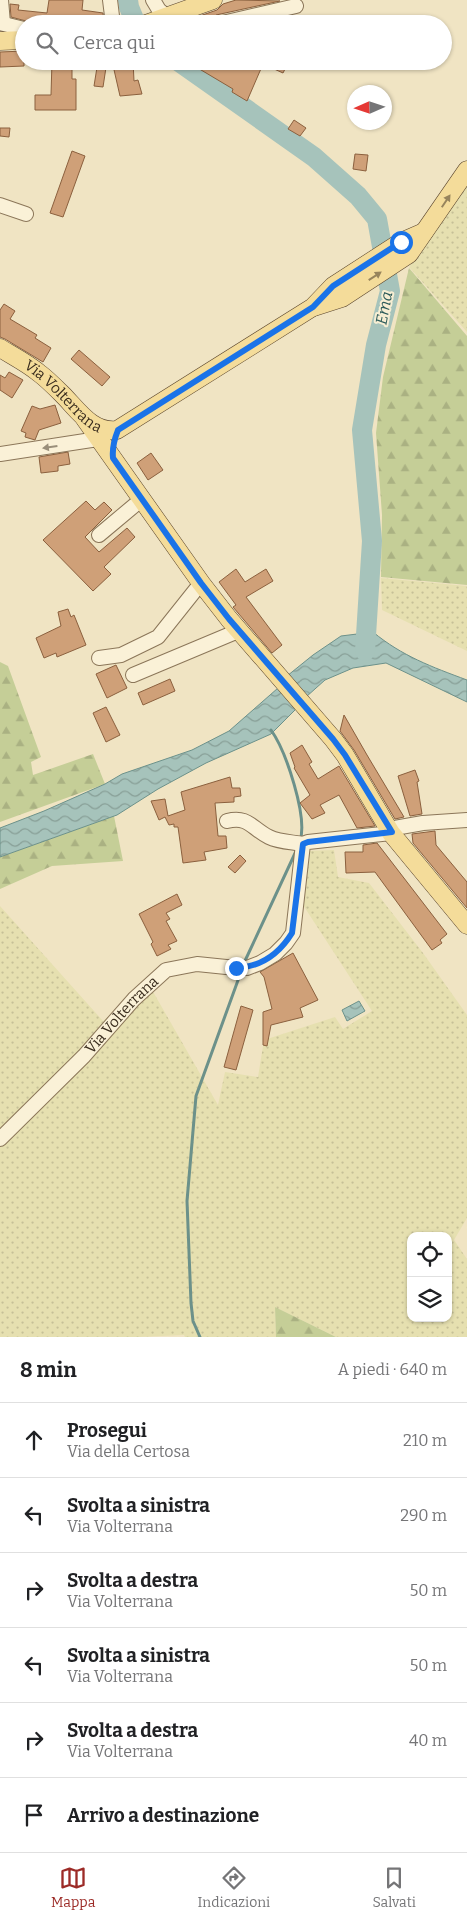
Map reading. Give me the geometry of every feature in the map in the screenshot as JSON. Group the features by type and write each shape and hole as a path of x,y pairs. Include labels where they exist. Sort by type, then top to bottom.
{"main road":[{"path":"175,15 213,0"},
{"path":"0,41 15,40"},
{"path":"467,170 424,232 405,248 313,307 111,443 142,499 201,583 273,672 319,722 345,755 390,831 467,924"},
{"name":"Via Volterrana","path":"0,348 39,373 85,419 101,429 109,431 111,443"}],"street":[{"path":"110,0 112,15"},
{"path":"153,0 158,15"},
{"path":"257,15 296,6"},
{"path":"2,14 15,23"},
{"path":"0,205 26,214"},
{"path":"0,454 111,443"},
{"path":"99,535 142,499"},
{"path":"99,658 121,655 158,637 201,583"},
{"path":"133,675 238,630"},
{"path":"227,821 237,819 246,821 268,837 303,844 390,831 423,823 467,820"},
{"name":"Via Volterrana","path":"0,1139 84,1056 134,999 166,970 197,964 247,968 260,963 280,949 292,933 303,844"}],"shaded area":[{"path":"467,183 467,332 409,267"},
{"path":"381,578 467,586 467,651 382,610"},
{"path":"334,850 338,877 369,883 423,953 467,1015 467,1218 454,1240 467,1259 467,1337 336,1337 275,1307 276,1337 185,1337 184,1335 0,1337 0,906 103,1021 148,983 218,1105 225,1072 258,1077 264,1040 335,1017 343,1029 372,1011 303,905 306,851"}],"green space":[{"path":"409,268 467,336 467,585 381,577 382,515 376,433 383,377"},
{"path":"0,662 8,666 41,757 31,762 33,775 93,754 105,784 0,822"},
{"path":"114,816 123,861 52,866 0,889 0,857"},
{"path":"275,1307 336,1337 276,1337"}],"water":[{"path":"373,632 406,654 467,680 467,702 386,663 353,668 325,680 306,697 287,676 341,636"},
{"path":"278,688 297,708 271,734 206,763 158,789 117,815 0,857 0,828 105,784 122,774 192,750 229,731"},
{"path":"359,1001 365,1011 347,1021 342,1010"}],"building":[{"path":"49,0 83,0 82,10 103,13 103,15 15,15 15,18 11,17 10,4 19,5 18,10 47,13"},
{"path":"236,0 280,1 216,15 203,15 217,10 223,4"},
{"path":"15,51 15,66 0,67 0,52"},
{"path":"52,70 72,70 72,79 76,79 76,110 35,110 35,95 51,95"},
{"path":"97,70 106,70 103,87 94,86"},
{"path":"114,70 133,70 134,81 138,80 142,94 120,96"},
{"path":"201,70 260,70 247,101 232,92 233,89"},
{"path":"294,120 306,128 300,136 288,129"},
{"path":"0,128 10,128 9,137 0,136"},
{"path":"72,151 85,156 63,217 50,213"},
{"path":"355,154 368,155 366,171 353,169"},
{"path":"4,304 15,311 10,319 37,335 35,338 51,348 43,362 0,337 0,310"},
{"path":"79,350 110,377 102,386 71,359"},
{"path":"9,372 23,380 12,398 0,390 0,375 5,378"},
{"path":"55,405 61,423 39,430 35,440 25,437 26,433 21,431 32,406 40,409"},
{"path":"68,452 70,464 58,466 58,471 41,473 39,457"},
{"path":"151,453 163,470 148,480 137,463"},
{"path":"86,501 95,510 104,502 112,510 85,537 99,552 127,528 135,537 104,567 111,574 93,591 43,540"},
{"path":"236,569 245,582 266,569 273,581 246,597 282,645 272,653 233,607 236,605 219,582"},
{"path":"68,609 71,617 74,615 86,645 57,657 56,653 44,658 36,638 61,626 58,612"},
{"path":"116,665 127,688 107,698 96,674"},
{"path":"170,679 175,691 143,705 138,693"},
{"path":"106,707 120,735 106,742 93,713"},
{"path":"344,715 404,817 395,819 354,750 340,731"},
{"path":"302,745 312,762 309,764 318,779 339,766 375,826 357,828 339,795 320,805 325,813 312,819 300,803 310,795 294,768 290,753"},
{"path":"415,770 419,781 417,782 422,814 410,816 398,776"},
{"path":"230,777 232,788 240,788 241,796 234,797 234,802 215,803 218,836 226,836 227,848 204,852 206,860 183,863 178,827 174,827 174,824 169,825 165,817 159,820 151,801 165,799 168,816 185,810 181,792"},
{"path":"435,831 436,845 467,882 467,908 413,843 412,834"},
{"path":"377,843 447,934 440,940 442,943 432,950 375,872 346,873 345,852 363,852 363,845"},
{"path":"240,855 246,861 235,873 228,867"},
{"path":"177,894 182,905 166,913 170,919 166,921 177,941 168,945 171,949 157,956 151,944 153,942 139,914"},
{"path":"293,953 318,1000 300,1008 303,1017 271,1025 267,1046 263,1045 263,1012 272,1009 264,977 260,972"},
{"path":"241,1006 253,1010 236,1070 224,1067"}],"waterway":[{"name":"Ema","path":"128,0 132,15"},
{"name":"Ema","path":"191,70 314,157 358,196 377,219 390,291 376,345 362,430 372,541 365,651"},
{"path":"271,730 283,753 294,784 301,816 302,830 300,841"},
{"path":"244,963 297,849"},
{"path":"200,1337 193,1321 191,1303 187,1201 196,1096 241,972"}],"route":[{"path":"236,968 247,968 275,954 286,943 292,933 303,844 392,832 345,755 333,739 252,647 201,583 113,458 114,440 118,430 313,307 333,286 401,242"}]}
